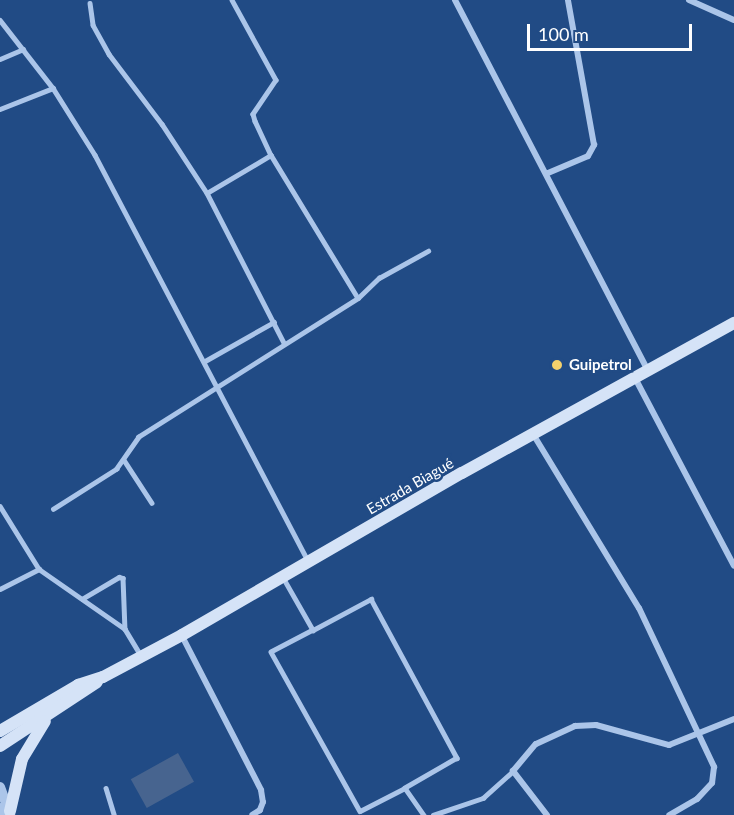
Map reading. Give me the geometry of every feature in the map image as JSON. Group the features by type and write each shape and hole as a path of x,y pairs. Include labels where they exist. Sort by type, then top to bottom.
{"main road":[{"name":"Estrada Biagué","path":"0,746 47,718 103,677 182,635 532,433 734,323"},
{"name":"Estrada Biagué","path":"0,730 78,685 103,677"},
{"path":"6,812 22,759 47,718"}],"street":[{"path":"455,0 549,173 647,369"},
{"path":"549,173 588,156 594,145 568,0"},
{"path":"689,0 734,20"},
{"path":"634,376 734,566"},
{"path":"532,433 639,608 701,732 714,767 712,783 697,798 669,815"},
{"path":"182,635 261,790 263,802 260,810 252,815"},
{"path":"547,815 513,771 536,744 575,726 635,733 669,745 734,719"},
{"path":"0,787 6,812"}],"lane":[{"path":"232,0 276,80 254,114 271,155 358,298"},
{"path":"90,3 93,25 109,54 162,124 207,194 284,343"},
{"path":"0,20 53,88 95,155 218,385 308,561"},
{"path":"0,59 22,49"},
{"path":"0,109 53,88"},
{"path":"207,194 271,155"},
{"path":"53,509 116,469 138,437 358,298 379,278 428,251"},
{"path":"205,362 274,322"},
{"path":"124,460 152,503"},
{"path":"0,506 39,569 125,629 141,656"},
{"path":"0,589 39,569"},
{"path":"82,599 121,576 125,580 125,629"},
{"path":"282,576 313,630"},
{"path":"371,599 457,758 360,811 271,652 313,630 371,599"},
{"path":"433,815 483,798 513,771"},
{"path":"106,788 114,815"},
{"path":"405,788 424,815"}],"water":[{"path":"178,753 194,782 147,808 131,779"}],"place":[{"name":"Guipetrol","path":"557,365"}]}
